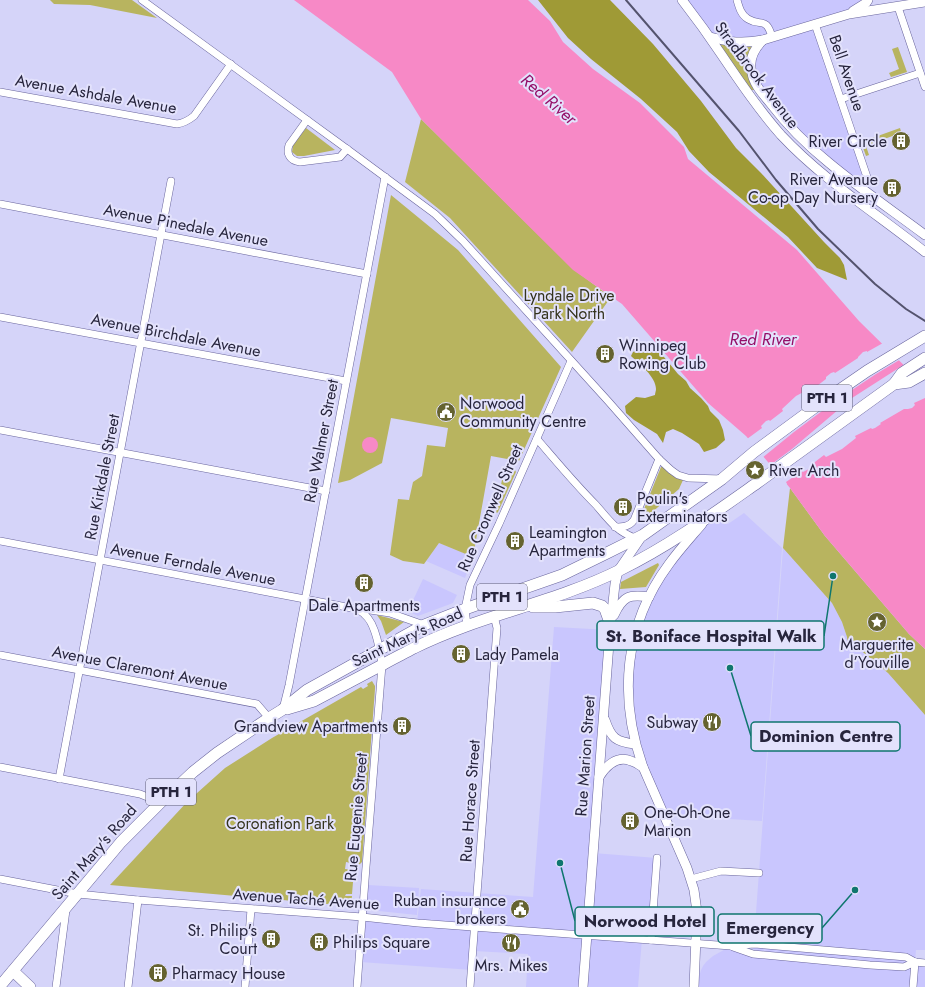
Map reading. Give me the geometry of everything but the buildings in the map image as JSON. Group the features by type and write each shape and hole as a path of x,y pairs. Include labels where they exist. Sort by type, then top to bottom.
{"highway":[{"name":"PTH 1","path":"722,479 754,452 822,402 867,371 920,338"},
{"path":"894,384 902,373 925,358"},
{"name":"PTH 1","path":"894,384 909,382 925,373"},
{"name":"Saint Mary's Road","path":"282,710 314,701 390,660 431,640 494,616 556,597 618,571 651,554 736,498 894,384"},
{"name":"Saint Mary's Road","path":"0,986 121,842 193,772 217,753 282,710 307,690 424,626 466,609 562,575 609,552 639,536 722,479"},
{"path":"556,597 562,575"},
{"path":"525,606 555,607 593,603 602,606 605,609 610,623"},
{"path":"12,971 30,987"}],"main road":[{"name":"Stradbrook Avenue","path":"682,0 710,37 747,92 794,148 822,174 925,252"},
{"path":"849,14 866,3 868,0"},
{"path":"710,37 741,43 763,40 849,14 897,3 925,2"},
{"name":"Stradbrook Avenue","path":"763,40 756,48 752,56 751,71 759,88 775,109 802,139 828,163 925,235"},
{"path":"694,987 697,943 697,912 691,879 682,854 642,767 631,724 628,692 631,652 640,617 655,586 669,564 706,518"},
{"name":"Rue Marion Street","path":"583,987 610,623 618,571 639,536"},
{"path":"610,623 618,605 625,599 635,596 649,597"},
{"path":"604,717 611,734 615,738 624,742 635,744"},
{"path":"598,779 608,765 618,760 632,761 642,767"}],"street":[{"path":"142,0 347,148 435,214 463,241 660,459 674,472 685,478 722,479"},
{"path":"736,0 740,11 744,16 748,19 767,25 770,28 772,37"},
{"path":"897,3 925,87"},
{"name":"Bell Avenue","path":"815,24 867,177"},
{"name":"Avenue Ashdale Avenue","path":"0,92 177,124 182,123 194,116 231,64"},
{"path":"841,99 920,73"},
{"path":"307,120 289,144 288,153 291,158 297,162 300,162 340,156 347,148"},
{"name":"Rue Walmer Street","path":"282,710 289,685 385,177"},
{"name":"Rue Kirkdale Street","path":"60,779 171,181"},
{"name":"Avenue Pinedale Avenue","path":"0,204 367,274"},
{"name":"Avenue Birchdale Avenue","path":"0,316 346,381"},
{"name":"Rue Cromwell Street","path":"468,625 466,609 470,585 571,361"},
{"path":"0,430 326,491"},
{"path":"537,439 574,483 615,527 625,534 639,536"},
{"path":"615,527 626,526 631,524 634,520 660,459"},
{"name":"Avenue Ferndale Avenue","path":"0,541 357,609 390,613 424,626"},
{"path":"357,609 366,615 371,622 380,650"},
{"name":"Rue Horace Street","path":"470,987 497,628 494,616"},
{"name":"Rue Eugenie Street","path":"358,987 362,917 382,665 380,650"},
{"name":"Avenue Claremont Avenue","path":"0,655 257,704 270,718"},
{"path":"0,767 140,794 150,798 158,805"},
{"path":"651,940 657,858"},
{"path":"691,879 721,871 759,872"},
{"name":"Avenue Taché Avenue","path":"0,879 78,894 138,900 731,946 754,944 818,949 906,957 915,962 925,963"},
{"path":"128,987 138,900"},
{"path":"56,987 66,909"},
{"path":"244,987 251,909"},
{"name":"Avenue Taché Avenue","path":"731,946 753,954 870,965 904,966 915,962"},
{"path":"816,960 818,949"},
{"path":"913,987 915,962"}],"shaded area":[{"path":"538,0 610,0 653,44 701,101 736,148 840,258 844,265 847,280 817,268 788,237 709,172 689,151 677,132 641,99 591,59 568,38"},
{"path":"682,0 868,0 866,3 816,24 867,177 859,186 828,163 710,37"},
{"path":"644,346 655,347 719,420 725,440 716,448 704,452 699,444 673,429 666,432 663,443 657,434 634,420 626,413 625,406 636,397 645,398 655,395 655,384 650,375 631,356 633,352"},
{"path":"744,513 782,548 762,821 664,815 643,767 628,692 645,606 706,518 728,524"},
{"path":"439,543 473,557 465,578 426,561"},
{"path":"783,548 832,603 842,622 847,637 848,647 858,648 888,673 925,715 925,950 916,950 915,962 925,963 925,987 696,987 703,966 713,956 731,946 753,953"},
{"path":"423,579 457,595 453,603 418,616 408,611"},
{"path":"554,627 610,630 593,853 657,858 651,940 642,939 638,987 526,987 528,954 474,951 472,970 360,962 362,917 417,922 421,889 533,897"},
{"path":"368,885 419,888 417,915 369,910 366,906"}],"green space":[{"path":"50,0 132,0 157,18 90,5 54,4"},
{"path":"710,37 763,40 752,56 759,88 747,92"},
{"path":"898,47 907,72 891,77 889,73 899,69 892,49"},
{"name":"Lyndale Drive Park North","path":"421,119 573,269 611,297 572,352 450,218 405,182"},
{"path":"306,128 335,150 297,156 292,152 293,145"},
{"path":"900,128 902,135 895,137 895,135 866,146 869,155 866,156 861,142"},
{"path":"391,195 458,250 561,367 519,461 491,456 473,557 439,543 424,564 403,561 390,555 398,499 409,500 413,482 422,476 427,445 445,447 448,428 391,418 382,463 350,480 338,483"},
{"path":"661,467 683,480 679,489 650,514 648,511 642,517 642,514"},
{"path":"504,469 515,470 516,472 497,513"},
{"path":"790,488 825,536 909,634 925,649 925,715 888,673 858,648 848,647 847,637 842,622 832,603 783,548"},
{"path":"658,563 659,565 646,587 620,589 621,582"},
{"path":"377,615 404,622 386,635"},
{"name":"Coronation Park","path":"372,681 375,689 362,862 357,865 357,859 352,858 351,863 346,862 345,869 354,870 352,894 346,894 345,896 352,896 351,906 110,885 187,802 225,768 272,738 361,687 363,689"}],"water":[{"name":"Red River","path":"294,0 528,0 550,21 563,42 593,69 640,103 684,147 688,159 797,250 859,321 925,386 925,649 909,634 825,536 790,488 746,436 708,403 622,304 573,270 421,119 392,72"},
{"path":"370,437 376,439 378,445 376,451 370,453 364,451 362,445 364,439"}],"pier":[{"path":"882,341 901,359 834,402 762,458 744,438 747,439 762,428 761,426 766,421 770,421 783,411 782,409 796,396 811,388 813,389 831,373 835,373 858,358 863,352 867,352 883,343"},
{"path":"905,364 925,383 925,398 914,403 915,405 912,408 904,409 880,423 881,424 875,428 871,428 855,436 856,438 842,449 826,457 824,455 811,465 809,469 803,472 802,471 786,482 786,486 769,466 792,449 852,398"}],"railway":[{"path":"626,0 739,131 776,180 818,229 875,284 906,309 925,321"}],"place":[{"name":"River Circle","path":"901,141"},
{"name":"River Avenue Co-op Day Nursery","path":"892,188"},
{"name":"Winnipeg Rowing Club","path":"605,354"},
{"name":"Norwood Community Centre","path":"446,412"},
{"name":"River Arch","path":"755,470"},
{"name":"Poulin's Exterminators","path":"623,507"},
{"name":"Leamington Apartments","path":"515,541"},
{"name":"St. Boniface Hospital Walk","path":"833,576"},
{"name":"Dale Apartments","path":"364,583"},
{"name":"Marguerite d’Youville","path":"877,622"},
{"name":"Lady Pamela","path":"461,654"},
{"name":"Dominion Centre","path":"730,668"},
{"name":"Subway","path":"712,722"},
{"name":"Grandview Apartments","path":"402,726"},
{"name":"One-Oh-One Marion","path":"630,821"},
{"name":"Norwood Hotel","path":"560,863"},
{"name":"Emergency","path":"855,890"},
{"name":"Ruban insurance brokers","path":"520,909"},
{"name":"St. Philip's Court","path":"271,939"},
{"name":"Philips Square","path":"319,942"},
{"name":"Mrs. Mikes","path":"511,943"},
{"name":"Pharmacy House","path":"158,973"}]}
